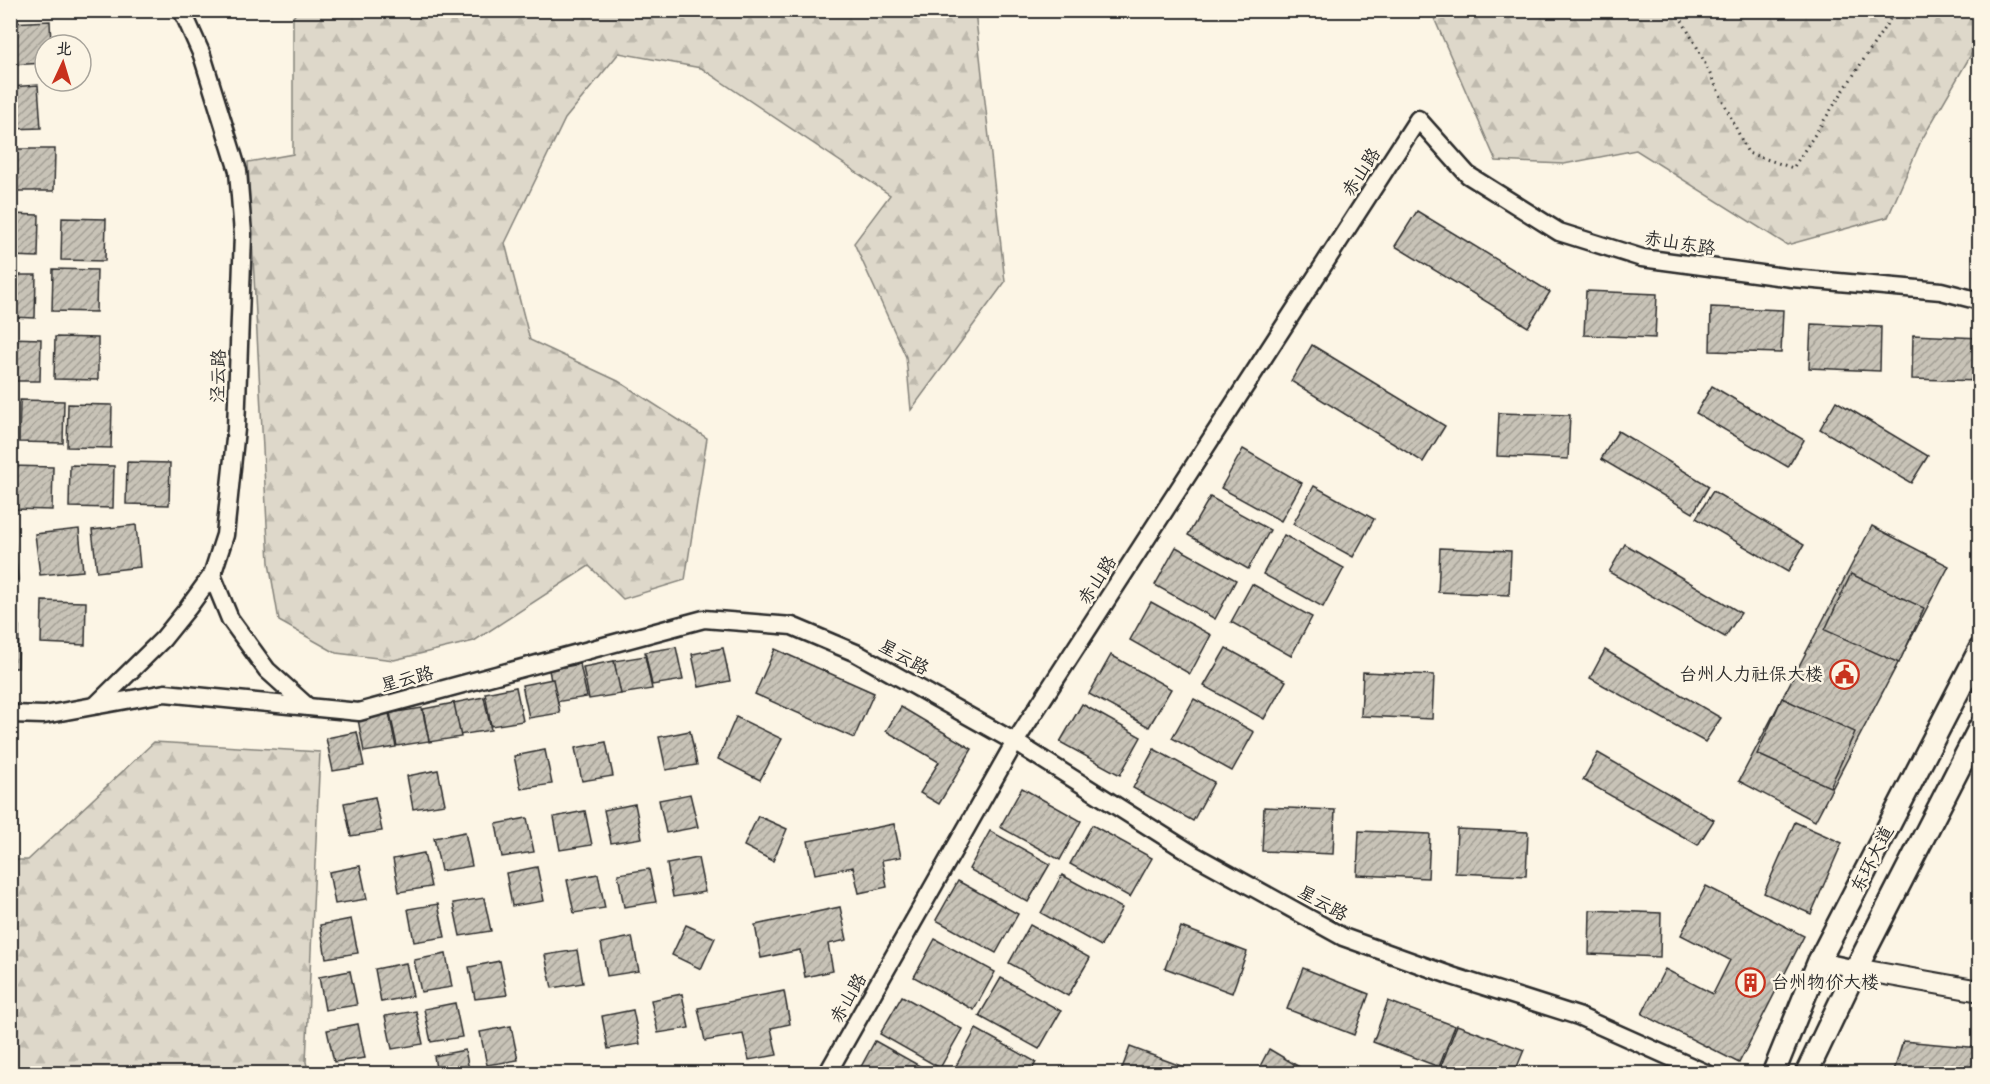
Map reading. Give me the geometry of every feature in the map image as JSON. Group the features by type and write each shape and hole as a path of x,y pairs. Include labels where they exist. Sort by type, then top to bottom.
{"main road":[{"name":"东环大道","path":"1773,1074 1820,961 1980,649"},
{"name":"东环大道","path":"1806,1074 1856,969 1980,728"},
{"path":"1856,969 1980,991"}],"street":[{"name":"泾云路","path":"96,705 163,639 212,574 225,535 236,429 243,234 238,171 202,55 182,10"},
{"name":"赤山东路","path":"1418,119 1468,175 1559,232 1642,258 1792,278 1941,291 1980,301"},
{"name":"赤山路","path":"827,1074 1016,742 1418,119"},
{"path":"212,574 230,619 267,670 308,707"},
{"name":"星云路","path":"10,714 44,715 165,693 358,712 704,619 792,626 856,653 1016,742 1194,855 1342,937 1452,976 1578,1016 1708,1074"},
{"path":"1820,961 1856,969"}],"path":[{"path":"1676,10 1697,47 1748,153 1793,168 1896,10"}],"green space":[{"path":"298,11 975,11 1005,282 911,410 906,357 854,243 890,195 701,68 619,53 565,119 505,243 530,340 618,381 707,438 685,580 623,599 589,566 474,641 394,660 336,653 279,621 269,563 248,162 293,154 293,17"},
{"path":"1431,11 1979,11 1979,41 1921,141 1888,217 1787,245 1636,150 1564,164 1496,161"},
{"path":"154,742 320,752 306,1062 309,1073 11,1073 11,860 28,860"}],"building":[{"path":"50,21 50,33 33,33 33,64 10,65 10,23"},
{"path":"33,85 33,93 39,93 41,128 10,129 10,87"},
{"path":"11,149 55,149 54,191 10,191"},
{"path":"1417,211 1550,292 1528,327 1395,246"},
{"path":"10,214 39,215 38,257 10,256"},
{"path":"62,218 106,219 105,261 61,260"},
{"path":"53,269 97,270 96,312 52,311"},
{"path":"10,275 36,275 35,318 10,317"},
{"path":"1586,291 1657,294 1655,338 1584,335"},
{"path":"1711,307 1783,310 1781,353 1710,351"},
{"path":"1811,324 1881,327 1880,371 1809,368"},
{"path":"1913,335 1980,338 1980,381 1912,379"},
{"path":"55,337 98,338 98,380 54,379"},
{"path":"10,338 41,339 40,381 10,381"},
{"path":"1312,345 1445,426 1423,462 1291,381"},
{"path":"1712,386 1804,440 1788,467 1696,413"},
{"path":"20,400 64,401 63,443 19,442"},
{"path":"1836,401 1928,456 1911,483 1820,429"},
{"path":"68,404 112,405 111,448 67,447"},
{"path":"1499,413 1570,415 1568,459 1497,456"},
{"path":"1618,431 1709,486 1693,513 1601,459"},
{"path":"1243,449 1302,483 1281,521 1221,488"},
{"path":"127,462 170,463 169,505 126,504"},
{"path":"70,465 114,466 113,508 69,507"},
{"path":"10,466 53,467 52,510 10,509"},
{"path":"1314,486 1374,519 1353,557 1293,524"},
{"path":"1713,491 1804,545 1788,572 1696,518"},
{"path":"1210,497 1270,530 1248,569 1188,535"},
{"path":"136,525 140,567 97,572 92,530"},
{"name":"台州人力社保大楼","path":"1872,526 1949,566 1815,821 1739,781"},
{"path":"79,529 83,571 40,575 35,534"},
{"path":"1284,535 1344,568 1323,607 1263,574"},
{"path":"10,538 14,538 18,580 10,580"},
{"path":"1625,544 1741,613 1725,637 1609,572"},
{"path":"1176,547 1236,580 1215,619 1155,585"},
{"path":"1440,548 1511,551 1509,595 1438,592"},
{"path":"1851,574 1924,608 1899,663 1825,630"},
{"path":"1252,584 1312,617 1291,656 1231,622"},
{"path":"42,601 86,602 85,645 41,643"},
{"path":"1151,602 1211,635 1190,674 1130,640"},
{"path":"10,626 19,626 18,668 10,668"},
{"path":"676,647 683,680 652,685 645,652"},
{"path":"723,648 730,681 699,687 692,654"},
{"path":"1226,648 1286,681 1264,719 1204,686"},
{"path":"775,649 874,693 854,738 755,694"},
{"path":"1605,650 1721,718 1705,742 1590,678"},
{"path":"1111,655 1171,689 1149,727 1089,694"},
{"path":"645,656 652,689 620,694 614,661"},
{"path":"614,661 621,694 589,699 583,667"},
{"path":"580,664 587,697 555,702 549,670"},
{"path":"1363,672 1434,675 1432,719 1361,716"},
{"path":"553,679 560,713 529,718 522,685"},
{"path":"516,687 523,721 491,726 485,693"},
{"path":"484,697 491,730 459,735 453,703"},
{"path":"1782,698 1855,732 1830,787 1757,754"},
{"path":"1194,699 1254,732 1232,771 1172,738"},
{"path":"454,703 461,737 429,742 423,709"},
{"path":"1082,704 1141,737 1120,775 1060,742"},
{"path":"901,707 972,749 939,804 920,793 939,762 886,731"},
{"path":"422,708 429,741 397,746 390,713"},
{"path":"389,713 396,747 364,752 358,719"},
{"path":"736,717 782,739 760,780 718,759"},
{"path":"690,731 697,765 666,770 659,737"},
{"path":"357,732 364,766 333,771 326,738"},
{"path":"606,742 613,776 582,781 575,748"},
{"path":"1154,749 1214,782 1193,821 1133,788"},
{"path":"545,750 552,784 521,789 514,756"},
{"path":"1598,753 1714,820 1698,845 1583,780"},
{"path":"438,770 445,804 413,809 407,776"},
{"path":"1022,788 1081,821 1060,860 1000,827"},
{"path":"690,794 698,827 666,833 659,800"},
{"path":"375,797 382,831 351,836 344,803"},
{"path":"635,804 642,838 611,843 604,810"},
{"path":"1264,807 1335,810 1333,854 1262,851"},
{"path":"585,811 592,845 560,850 554,817"},
{"path":"758,816 787,829 773,861 744,846"},
{"path":"527,818 534,852 502,857 496,824"},
{"path":"1795,822 1842,843 1811,914 1764,893"},
{"path":"894,824 901,857 882,860 887,887 859,893 853,867 815,874 808,841"},
{"path":"1092,825 1152,858 1130,897 1070,864"},
{"path":"1457,829 1528,832 1526,876 1455,873"},
{"path":"990,831 1050,864 1028,902 969,869"},
{"path":"1359,831 1430,834 1428,878 1357,875"},
{"path":"465,832 472,866 441,871 434,838"},
{"path":"424,853 431,887 399,892 393,859"},
{"path":"698,858 705,892 673,897 667,864"},
{"path":"360,866 367,899 335,904 329,872"},
{"path":"537,867 544,901 512,906 506,873"},
{"path":"649,869 656,902 624,907 618,874"},
{"path":"598,874 605,908 574,913 567,880"},
{"path":"1062,875 1122,908 1101,946 1041,913"},
{"path":"958,881 1018,914 996,953 936,920"},
{"name":"台州物价大楼","path":"1706,886 1804,936 1739,1063 1642,1014 1665,969 1713,994 1730,960 1681,935"},
{"path":"484,898 491,931 460,936 453,903"},
{"path":"438,904 445,937 414,942 408,909"},
{"path":"840,907 847,940 828,944 833,971 805,977 800,950 761,958 755,925"},
{"path":"1590,910 1661,913 1660,957 1589,954"},
{"path":"351,919 358,953 326,958 320,925"},
{"path":"686,925 715,938 701,969 672,955"},
{"path":"1030,925 1090,958 1068,996 1009,963"},
{"path":"1181,927 1247,952 1232,993 1165,968"},
{"path":"632,937 639,971 607,976 601,943"},
{"path":"935,939 995,972 974,1010 914,977"},
{"path":"577,950 583,983 552,988 545,955"},
{"path":"446,954 452,987 421,992 414,960"},
{"path":"500,961 507,995 475,999 469,967"},
{"path":"406,963 413,996 381,1002 375,969"},
{"path":"1303,968 1369,994 1354,1035 1287,1009"},
{"path":"350,971 357,1005 325,1010 319,977"},
{"path":"1001,978 1061,1011 1039,1049 979,1016"},
{"path":"784,991 790,1024 771,1028 777,1055 749,1060 743,1034 705,1041 698,1008"},
{"path":"682,994 689,1028 658,1033 651,1000"},
{"path":"902,996 962,1029 940,1068 880,1034"},
{"path":"1388,1001 1455,1026 1439,1067 1373,1042"},
{"path":"455,1003 462,1037 431,1042 424,1009"},
{"path":"633,1010 640,1044 608,1049 602,1016"},
{"path":"416,1011 423,1044 392,1049 385,1016"},
{"path":"358,1024 365,1058 334,1062 327,1030"},
{"path":"1457,1025 1524,1050 1514,1074 1462,1074 1441,1066"},
{"path":"511,1026 518,1060 487,1065 480,1032"},
{"path":"976,1029 1036,1062 1030,1074 966,1074 955,1068"},
{"path":"875,1041 934,1074 857,1074"},
{"path":"1903,1041 1980,1048 1980,1074 1893,1074"},
{"path":"1130,1047 1197,1072 1196,1074 1120,1074"},
{"path":"1269,1049 1311,1074 1256,1074"},
{"path":"465,1050 470,1074 437,1074 434,1056"}],"place":[{"name":"台州人力社保大楼","path":"1844,674"},
{"name":"台州物价大楼","path":"1750,982"}]}
